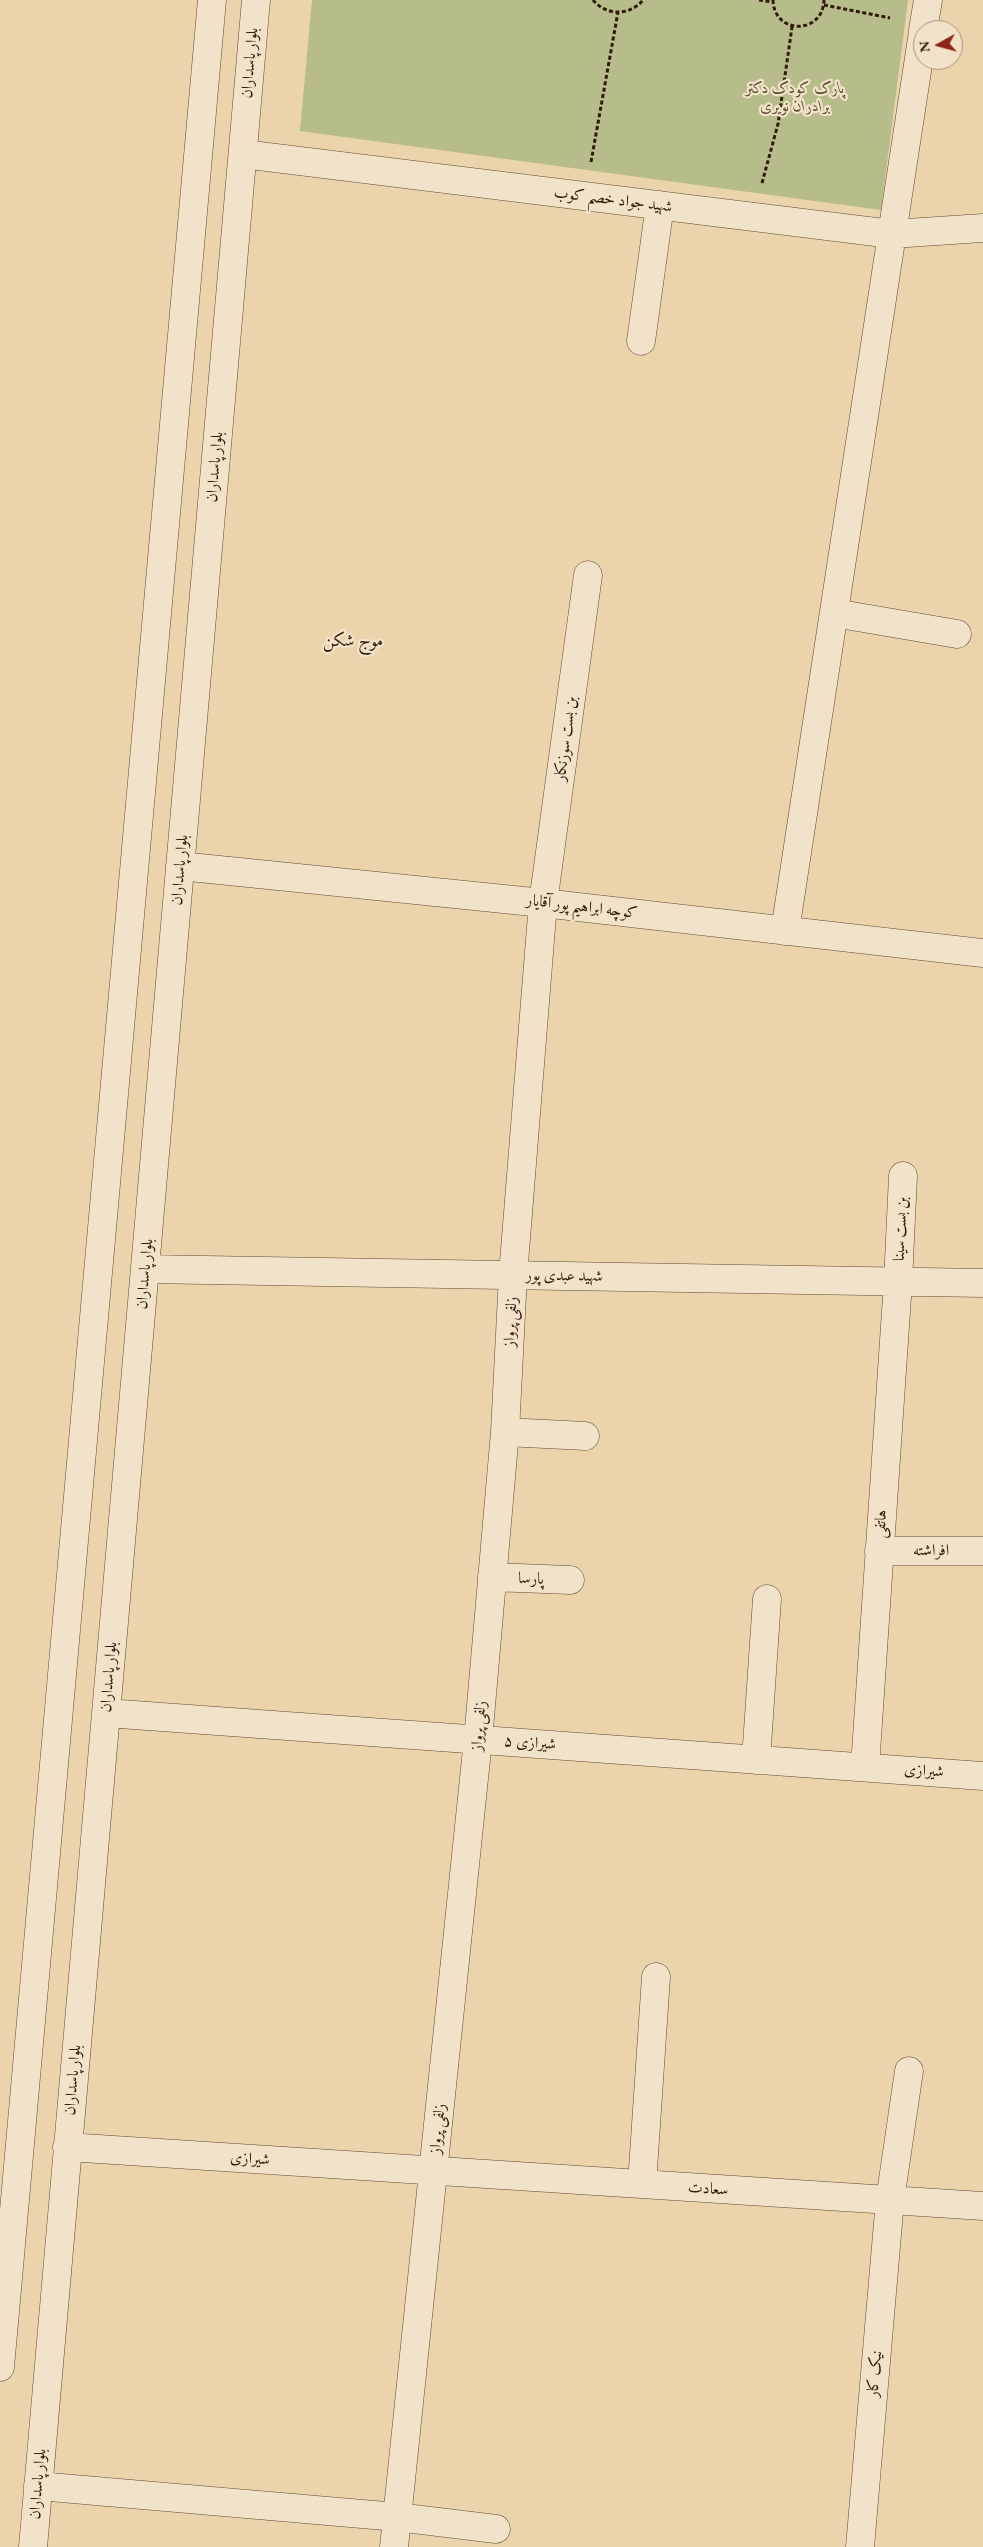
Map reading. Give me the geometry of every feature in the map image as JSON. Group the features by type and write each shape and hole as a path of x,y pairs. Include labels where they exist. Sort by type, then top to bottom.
{"street":[{"path":"0,2367 212,0"},
{"name":"بلوار پاسداران","path":"32,2547 256,0"},
{"path":"925,20 928,0"},
{"path":"785,932 917,70"},
{"name":"شهید جواد خصم کوب","path":"243,154 892,234 983,228"},
{"path":"641,341 660,206"},
{"name":"بن بست سوزنکار","path":"543,903 588,575"},
{"path":"834,613 957,634"},
{"name":"کوچه ابراهیم پور آقایار","path":"180,866 543,903 983,953"},
{"name":"زلفی پرواز","path":"394,2547 478,1740 505,1432 513,1275 543,903"},
{"name":"بن بست سینا","path":"898,1282 903,1176"},
{"name":"شهید عبدی پور","path":"145,1269 983,1283"},
{"name":"هاتفی","path":"865,1767 898,1282"},
{"path":"505,1432 586,1436"},
{"name":"افراشته","path":"879,1551 983,1551"},
{"name":"پارسا","path":"492,1578 570,1580"},
{"path":"756,1760 767,1598"},
{"name":"شیرازی ۵","path":"106,1713 865,1767"},
{"name":"شیرازی","path":"865,1767 983,1776"},
{"path":"642,2184 656,1977"},
{"name":"نیک کار","path":"860,2547 890,2200 910,2071"},
{"name":"شیرازی","path":"67,2147 433,2172"},
{"name":"سعادت","path":"433,2172 983,2206"},
{"path":"38,2486 397,2517 496,2529"}],"path":[{"path":"593,0 606,10 618,12 628,10 643,0"},
{"path":"759,0 772,1 778,17 792,26 809,25 822,13 824,0"},
{"path":"824,5 895,20"},
{"path":"586,196 618,12"},
{"path":"753,217 778,124 792,26"}],"green space":[{"name":"پارک کودک دکتر برادران نویری","path":"312,0 908,0 881,210 300,131"}],"district":[{"name":"موج شکن","path":"353,641"}]}
